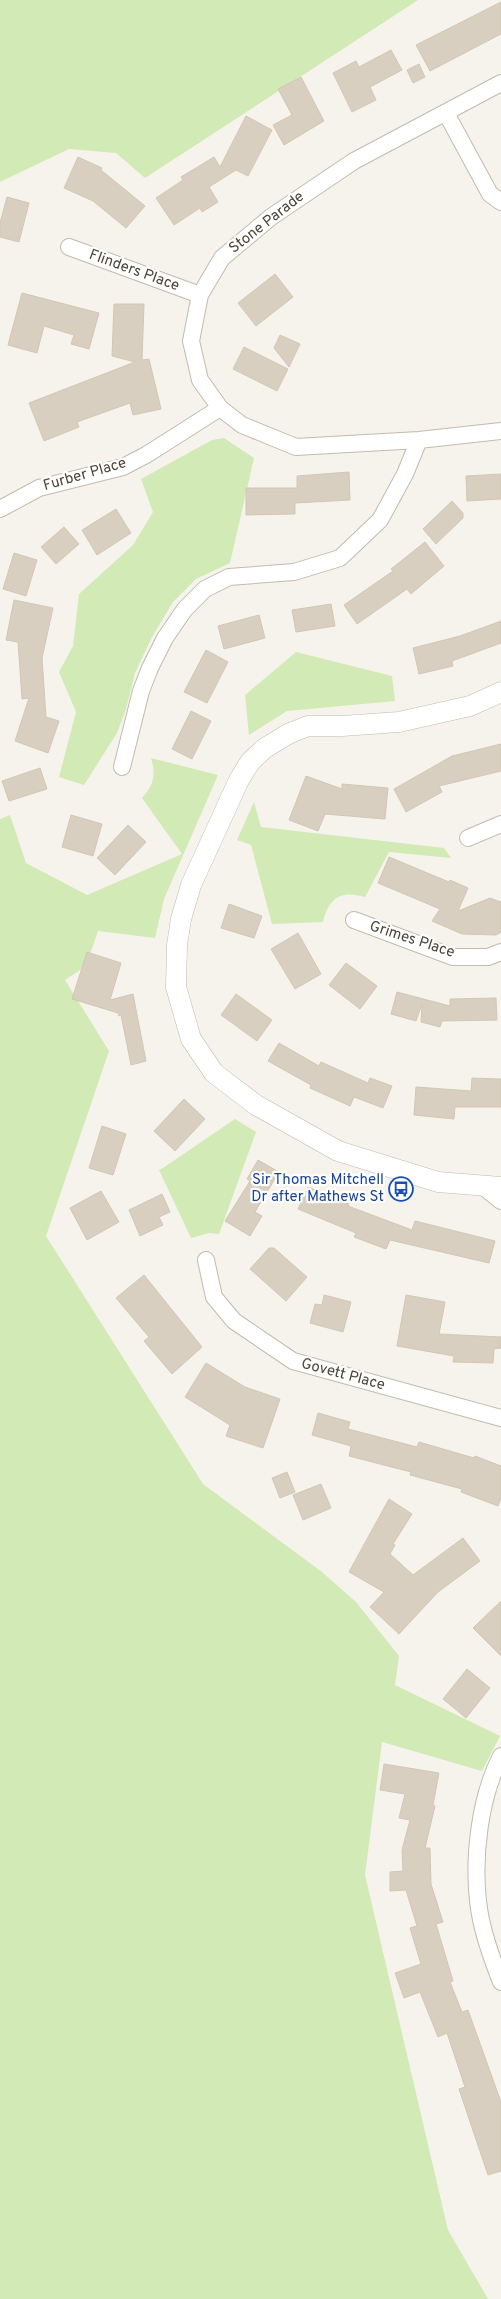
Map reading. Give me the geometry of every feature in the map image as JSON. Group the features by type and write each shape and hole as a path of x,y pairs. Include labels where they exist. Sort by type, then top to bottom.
{"street":[{"name":"Stone Parade","path":"501,83 354,161 271,217 222,258 200,295 191,341 200,380 220,408 242,425 296,447 420,440 501,431"},
{"path":"446,113 490,194 501,202"},
{"name":"Flinders Place","path":"69,247 200,295"},
{"name":"Furber Place","path":"0,509 39,488 123,467 146,455 220,408"},
{"path":"122,767 150,668 165,638 185,609 205,589 229,577 294,572 340,558 380,520 405,474 420,440"},
{"path":"501,692 470,706 399,722 308,726 288,734 265,748 250,762 239,780 191,885 181,919 177,946 176,988 192,1039 214,1072 256,1105 338,1151 438,1182 501,1187"},
{"path":"468,838 501,824"},
{"name":"Grimes Place","path":"354,920 453,956 488,957 501,952"},
{"path":"480,1185 501,1201"},
{"name":"Govett Place","path":"206,1260 214,1297 234,1321 293,1361 501,1418"},
{"path":"501,1756 490,1777 478,1848 478,1901 490,1952 501,1982"}],"green space":[{"path":"0,0 418,0 145,178 116,153 69,149 0,182"},
{"path":"224,438 254,458 230,563 196,579 173,602 152,637 135,673 126,709 117,733 84,785 59,777 76,712 59,672 73,646 79,594 133,545 153,512 141,479 212,440"},
{"path":"296,652 392,676 395,701 287,711 249,735 245,695"},
{"path":"151,758 218,775 164,899 155,938 98,931 86,966 65,980 109,1051 46,1236 203,1484 322,1572 356,1602 399,1656 395,1685 500,1736 482,1771 382,1742 365,1875 448,2230 488,2299 0,2299 0,819 10,815 26,863 87,895 182,854 142,798 149,789 154,775"},
{"path":"254,802 261,827 444,848 451,858 389,852 365,897 349,894 337,898 329,907 323,922 272,924 251,845 237,840"},
{"path":"235,1119 256,1132 219,1234 209,1233 191,1238 159,1170"}],"building":[{"path":"501,2 501,34 430,71 416,45"},
{"path":"391,50 402,70 370,87 376,100 352,112 333,73 356,61 359,67"},
{"path":"419,64 425,77 413,83 407,70"},
{"path":"301,77 324,121 284,145 273,125 292,115 278,89"},
{"path":"246,116 272,130 248,176 236,170 209,187 218,202 202,212 200,208 174,225 156,198 183,180 181,177 214,157 220,167"},
{"path":"78,157 102,168 101,170 145,206 126,228 93,201 64,188"},
{"path":"7,197 29,203 19,242 0,237 0,223"},
{"path":"275,274 293,297 256,326 238,303"},
{"path":"22,293 99,313 89,349 71,344 74,335 44,326 37,353 8,345"},
{"path":"114,304 144,304 142,360 149,359 161,409 133,415 130,403 77,422 79,427 44,441 29,403 135,362 112,356"},
{"path":"280,335 300,344 289,367 274,348"},
{"path":"244,347 288,369 277,391 233,369"},
{"path":"349,472 350,500 295,503 295,514 246,515 246,488 297,488 297,476"},
{"path":"501,474 501,499 467,501 466,476"},
{"path":"452,501 463,513 463,518 436,544 423,529"},
{"path":"116,509 131,533 97,555 82,530"},
{"path":"64,527 79,544 56,564 41,547"},
{"path":"425,542 444,566 411,594 407,589 357,624 344,605 393,571 391,569"},
{"path":"14,553 37,560 26,596 3,589"},
{"path":"14,600 53,608 42,658 46,717 59,721 48,753 15,741 29,698 22,699 18,642 6,640"},
{"path":"331,604 335,626 296,632 292,610"},
{"path":"259,615 265,638 224,649 218,626"},
{"path":"501,621 501,643 452,661 453,666 419,674 413,648 460,636"},
{"path":"206,650 228,662 207,703 184,692"},
{"path":"191,711 211,721 192,759 172,749"},
{"path":"501,744 501,771 439,786 442,792 406,812 394,789 452,756"},
{"path":"40,768 47,789 9,801 2,781"},
{"path":"306,776 342,789 342,784 388,788 385,819 325,814 318,831 289,820"},
{"path":"71,815 102,824 93,856 62,847"},
{"path":"128,825 146,842 115,875 97,858"},
{"path":"389,857 468,888 458,911 490,898 501,902 501,932 496,935 462,934 432,921 440,909 378,883"},
{"path":"229,904 262,916 254,938 221,928"},
{"path":"298,933 321,974 295,989 271,949"},
{"path":"87,952 121,963 110,1000 133,994 146,1061 131,1065 121,1015 119,1016 118,1013 72,999"},
{"path":"346,963 377,986 360,1009 329,985"},
{"path":"397,992 450,1006 450,999 496,998 497,1020 442,1021 440,1027 421,1022 422,1004 416,1021 391,1014"},
{"path":"236,994 272,1020 257,1041 221,1015"},
{"path":"279,1043 319,1066 321,1062 368,1083 370,1078 392,1086 383,1108 354,1097 350,1106 310,1088 311,1085 268,1061"},
{"path":"472,1078 501,1079 501,1107 455,1107 454,1119 414,1115 416,1087 471,1091"},
{"path":"184,1099 205,1119 175,1151 154,1131"},
{"path":"102,1126 126,1134 113,1175 89,1168"},
{"path":"258,1160 279,1172 255,1212 262,1216 250,1236 225,1221 250,1181 247,1179"},
{"path":"308,1187 349,1204 348,1206 412,1230 415,1221 495,1241 489,1263 390,1240 386,1249 354,1237 356,1233 298,1209"},
{"path":"101,1191 119,1222 87,1240 70,1208"},
{"path":"162,1194 170,1212 159,1217 163,1225 140,1236 129,1210"},
{"path":"269,1248 274,1248 307,1277 286,1301 250,1269"},
{"path":"144,1275 202,1347 172,1374 144,1341 149,1337 116,1298"},
{"path":"324,1295 351,1302 343,1332 310,1323 315,1304 322,1305"},
{"path":"406,1295 445,1302 439,1334 501,1337 501,1348 494,1349 493,1363 453,1362 454,1356 397,1346"},
{"path":"206,1363 245,1387 280,1399 263,1448 226,1436 230,1425 185,1397"},
{"path":"318,1413 350,1422 348,1429 417,1447 419,1442 474,1458 475,1456 501,1466 501,1498 498,1506 461,1492 462,1489 410,1475 411,1472 349,1456 351,1446 312,1435"},
{"path":"287,1472 295,1492 280,1498 272,1478"},
{"path":"321,1484 331,1508 303,1520 293,1495"},
{"path":"389,1499 412,1514 393,1544 395,1545 390,1554 413,1575 463,1538 480,1561 438,1592 399,1634 370,1607 384,1592 349,1572"},
{"path":"501,1601 501,1656 473,1628"},
{"path":"467,1669 490,1688 466,1718 443,1699"},
{"path":"384,1764 439,1773 433,1805 435,1806 425,1848 430,1848 431,1884 443,1922 436,1924 453,1981 450,1982 462,2012 468,2010 501,2102 501,2171 488,2175 459,2089 465,2087 447,2033 438,2037 420,1992 404,1998 395,1973 421,1964 410,1928 417,1926 406,1890 390,1891 390,1872 403,1871 402,1850 410,1820 399,1818 405,1794 380,1790"}],"place":[{"name":"Sir Thomas Mitchell Dr after Mathews St","path":"401,1189"}]}
